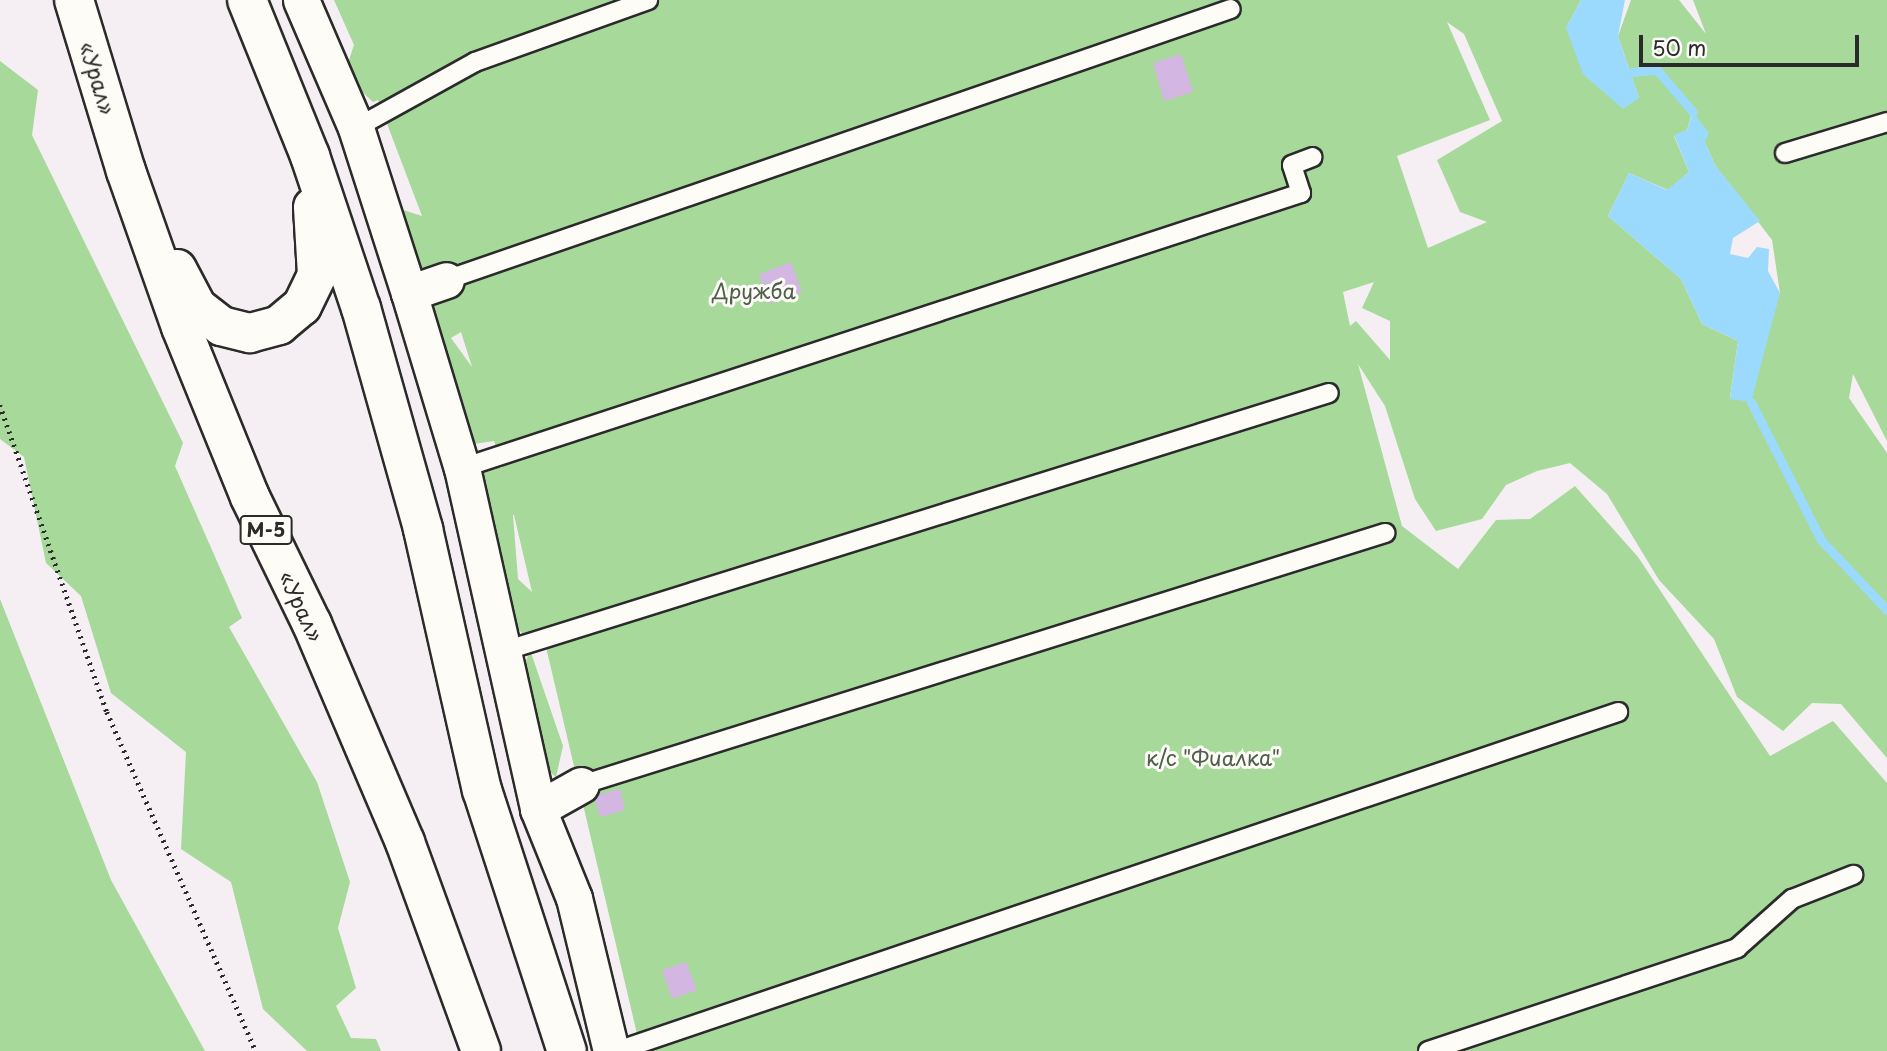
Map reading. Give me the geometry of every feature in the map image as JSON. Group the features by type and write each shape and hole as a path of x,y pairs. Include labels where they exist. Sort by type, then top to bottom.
{"highway":[{"name":"«Урал»","path":"75,0 126,171 215,415 377,774 481,1051"},
{"path":"247,0 310,156 361,308 419,517 482,790 567,1051"},
{"path":"126,171 197,307 221,326 250,333 279,325 302,306 317,275 310,156"}],"street":[{"path":"301,0 356,128 463,468 538,809 574,898 611,1051"},
{"path":"409,293 446,280"},
{"path":"538,809 581,785"}],"lane":[{"path":"356,128 475,62 648,0"},
{"path":"446,280 1231,9"},
{"path":"1785,153 1887,122"},
{"path":"463,468 1301,193 1292,165 1313,157"},
{"path":"504,651 1329,393"},
{"path":"581,785 1385,533"},
{"path":"617,1051 1618,712"},
{"path":"1427,1051 1737,948 1792,899 1853,875"}],"path":[{"path":"0,405 107,712 256,1051"}],"green space":[{"path":"334,0 1581,0 1566,28 1639,98 1618,36 1631,0 1679,0 1706,34 1693,0 1887,0 1887,441 1853,374 1849,398 1887,453 1887,758 1841,704 1812,703 1783,731 1737,697 1714,639 1659,580 1607,494 1570,463 1537,471 1506,485 1482,519 1436,531 1415,499 1385,406 1358,364 1402,526 1458,569 1496,520 1530,519 1575,486 1638,557 1770,756 1833,721 1887,783 1887,1051 641,1051 542,630 526,637 501,612 502,552 475,499 481,463 502,468 500,459 494,441 474,444 430,331 436,294 421,275 400,209 422,216 378,100 373,102 344,75 354,45","holes":["1447,22 1464,34 1502,121 1437,160 1460,212 1487,222 1428,248 1397,156 1490,120","1692,113 1715,165 1772,240 1780,293 1730,398 1738,341 1702,324 1681,279 1608,216 1629,173 1668,190 1689,172 1674,136 1687,130","1374,282 1362,308 1390,321 1390,360 1356,321 1350,326 1343,292","461,332 472,367 451,338","513,515 514,515 532,592 518,579"]},
{"path":"0,61 38,90 32,135 183,443 175,466 242,618 229,627 317,782 350,882 338,928 356,988 336,1006 351,1038 376,1039 381,1051 307,1051 263,1009 231,882 181,849 186,752 111,693 81,596 46,563 24,457 0,439"},
{"path":"0,599 111,880 205,1051 0,1051"},
{"path":"530,650 563,746 556,777 535,760 519,680"}],"water":[{"path":"1581,0 1625,0 1618,36 1639,98 1623,109 1583,74 1566,28"},
{"path":"1693,112 1709,133 1705,142 1715,165 1760,221 1733,238 1730,254 1748,258 1757,247 1769,249 1768,271 1780,293 1751,402 1730,399 1738,341 1702,324 1681,279 1608,216 1629,173 1667,190 1689,172 1674,135 1687,130"}],"building":[{"path":"1181,54 1193,92 1164,101 1153,63"},
{"path":"791,262 802,292 770,304 759,274"},
{"path":"620,789 625,810 600,817 594,796"},
{"path":"686,962 697,990 672,999 662,970"}],"waterway":[{"path":"1632,72 1657,70 1693,112"},
{"path":"1751,402 1821,540 1887,610"}],"park label":[{"name":"Дружба","path":"754,290"},
{"name":"к/с \"Фиалка\"","path":"1213,757"}]}
